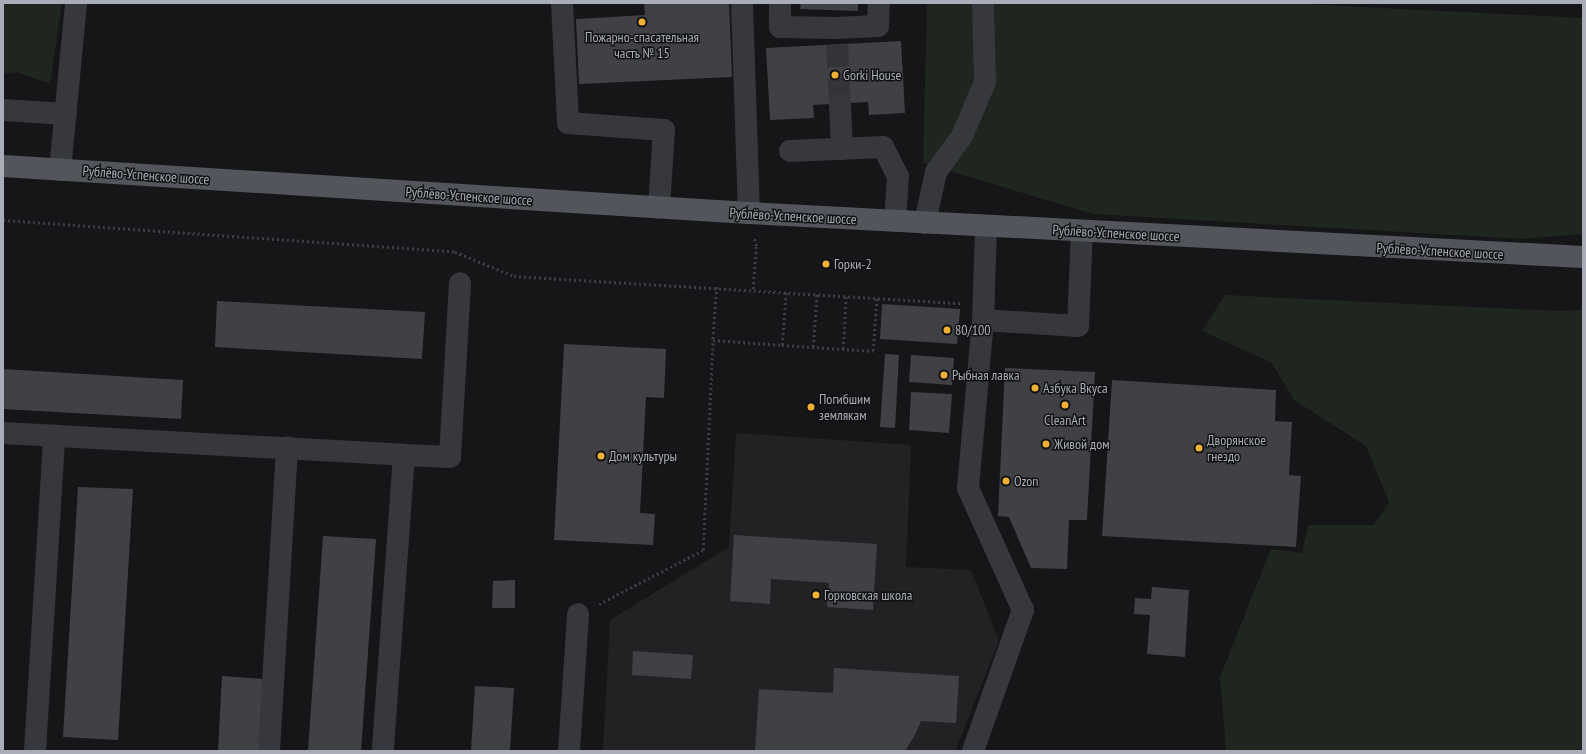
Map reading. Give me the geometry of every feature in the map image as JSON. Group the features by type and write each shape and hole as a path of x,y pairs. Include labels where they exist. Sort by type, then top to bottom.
{"main road":[{"name":"Рублёво-Успенское шоссе","path":"3,166 659,208 1583,258"}],"street":[{"path":"60,170 76,3"},
{"path":"562,3 568,123 664,130 659,208"},
{"path":"742,3 749,213"},
{"path":"780,3 780,27 836,36 878,26 879,3"},
{"path":"925,223 936,172 962,136 985,82 983,3"},
{"path":"840,104 842,149"},
{"path":"3,110 66,114"},
{"path":"790,152 883,147 898,176 895,221"},
{"path":"973,751 1024,610 968,488 984,312 986,226"},
{"path":"984,312 1078,326 1082,232"},
{"path":"3,433 450,457 460,283"},
{"path":"35,751 54,436"},
{"path":"269,751 287,448"},
{"path":"383,751 404,455"},
{"path":"569,751 578,614"}],"path":[{"path":"3,220 454,252 514,276 877,297 984,312"},
{"path":"753,289 756,246 754,238"},
{"path":"578,614 703,550 717,287"},
{"path":"782,345 786,292"},
{"path":"813,347 817,293"},
{"path":"843,349 846,296"},
{"path":"713,340 873,351 877,297"}],"shaded area":[{"path":"3,3 62,3 50,84 17,72 3,74"},
{"path":"927,3 1283,3 1583,18 1583,234 1522,239 1093,214 923,163"},
{"path":"1225,295 1560,311 1583,310 1583,751 1226,751 1220,677 1271,549 1302,553 1308,525 1374,525 1389,502 1366,446 1294,400 1272,363 1202,331"},
{"name":"Горковская школа","path":"736,433 911,445 906,567 971,570 999,641 955,751 603,751 610,620 729,547"}],"building":[{"path":"644,3 729,3 732,77 579,84 576,19 645,15"},
{"path":"801,3 858,3 858,11 800,9"},
{"name":"Gorki House","path":"901,41 905,113 869,115 868,102 813,105 814,118 770,120 766,48"},
{"path":"217,301 425,312 422,359 215,347"},
{"path":"882,304 960,309 957,344 880,339"},
{"name":"Дом культуры","path":"564,344 666,349 664,398 646,397 640,513 655,514 653,545 554,540"},
{"path":"885,354 899,355 895,428 880,427"},
{"path":"911,355 954,358 952,385 909,382"},
{"name":"Живой дом","path":"1005,368 1095,372 1087,520 1069,520 1067,569 1031,568 1009,517 998,516"},
{"path":"3,369 183,380 181,419 3,409"},
{"name":"Дворянское гнездо","path":"1112,380 1276,390 1275,421 1292,422 1289,475 1301,476 1296,547 1102,536"},
{"path":"911,392 952,394 949,433 909,430"},
{"path":"78,487 133,489 118,740 63,737"},
{"path":"734,535 877,544 873,610 827,607 829,583 771,579 770,604 730,601"},
{"path":"323,536 376,539 361,751 308,751"},
{"path":"515,580 515,608 492,608 493,581"},
{"path":"1152,587 1189,590 1185,657 1147,654 1150,615 1134,614 1135,598 1151,599"},
{"path":"633,651 693,655 691,679 632,675"},
{"path":"834,668 959,676 956,723 921,721 915,735 905,751 755,751 759,689 833,693"},
{"path":"222,676 263,679 259,751 218,751"},
{"path":"475,686 514,688 510,751 471,751"}],"tunnel":[{"path":"837,45 840,104"}],"place":[{"name":"Пожарно-спасательная часть № 15","path":"642,22"},
{"name":"Gorki House","path":"835,75"},
{"name":"Горки-2","path":"826,264"},
{"name":"80/100","path":"947,330"},
{"name":"Рыбная лавка","path":"944,375"},
{"name":"Азбука Вкуса","path":"1035,388"},
{"name":"CleanArt","path":"1065,405"},
{"name":"Погибшим землякам","path":"811,407"},
{"name":"Живой дом","path":"1046,444"},
{"name":"Дворянское гнездо","path":"1199,448"},
{"name":"Дом культуры","path":"601,456"},
{"name":"Ozon","path":"1006,481"},
{"name":"Горковская школа","path":"816,595"}]}
